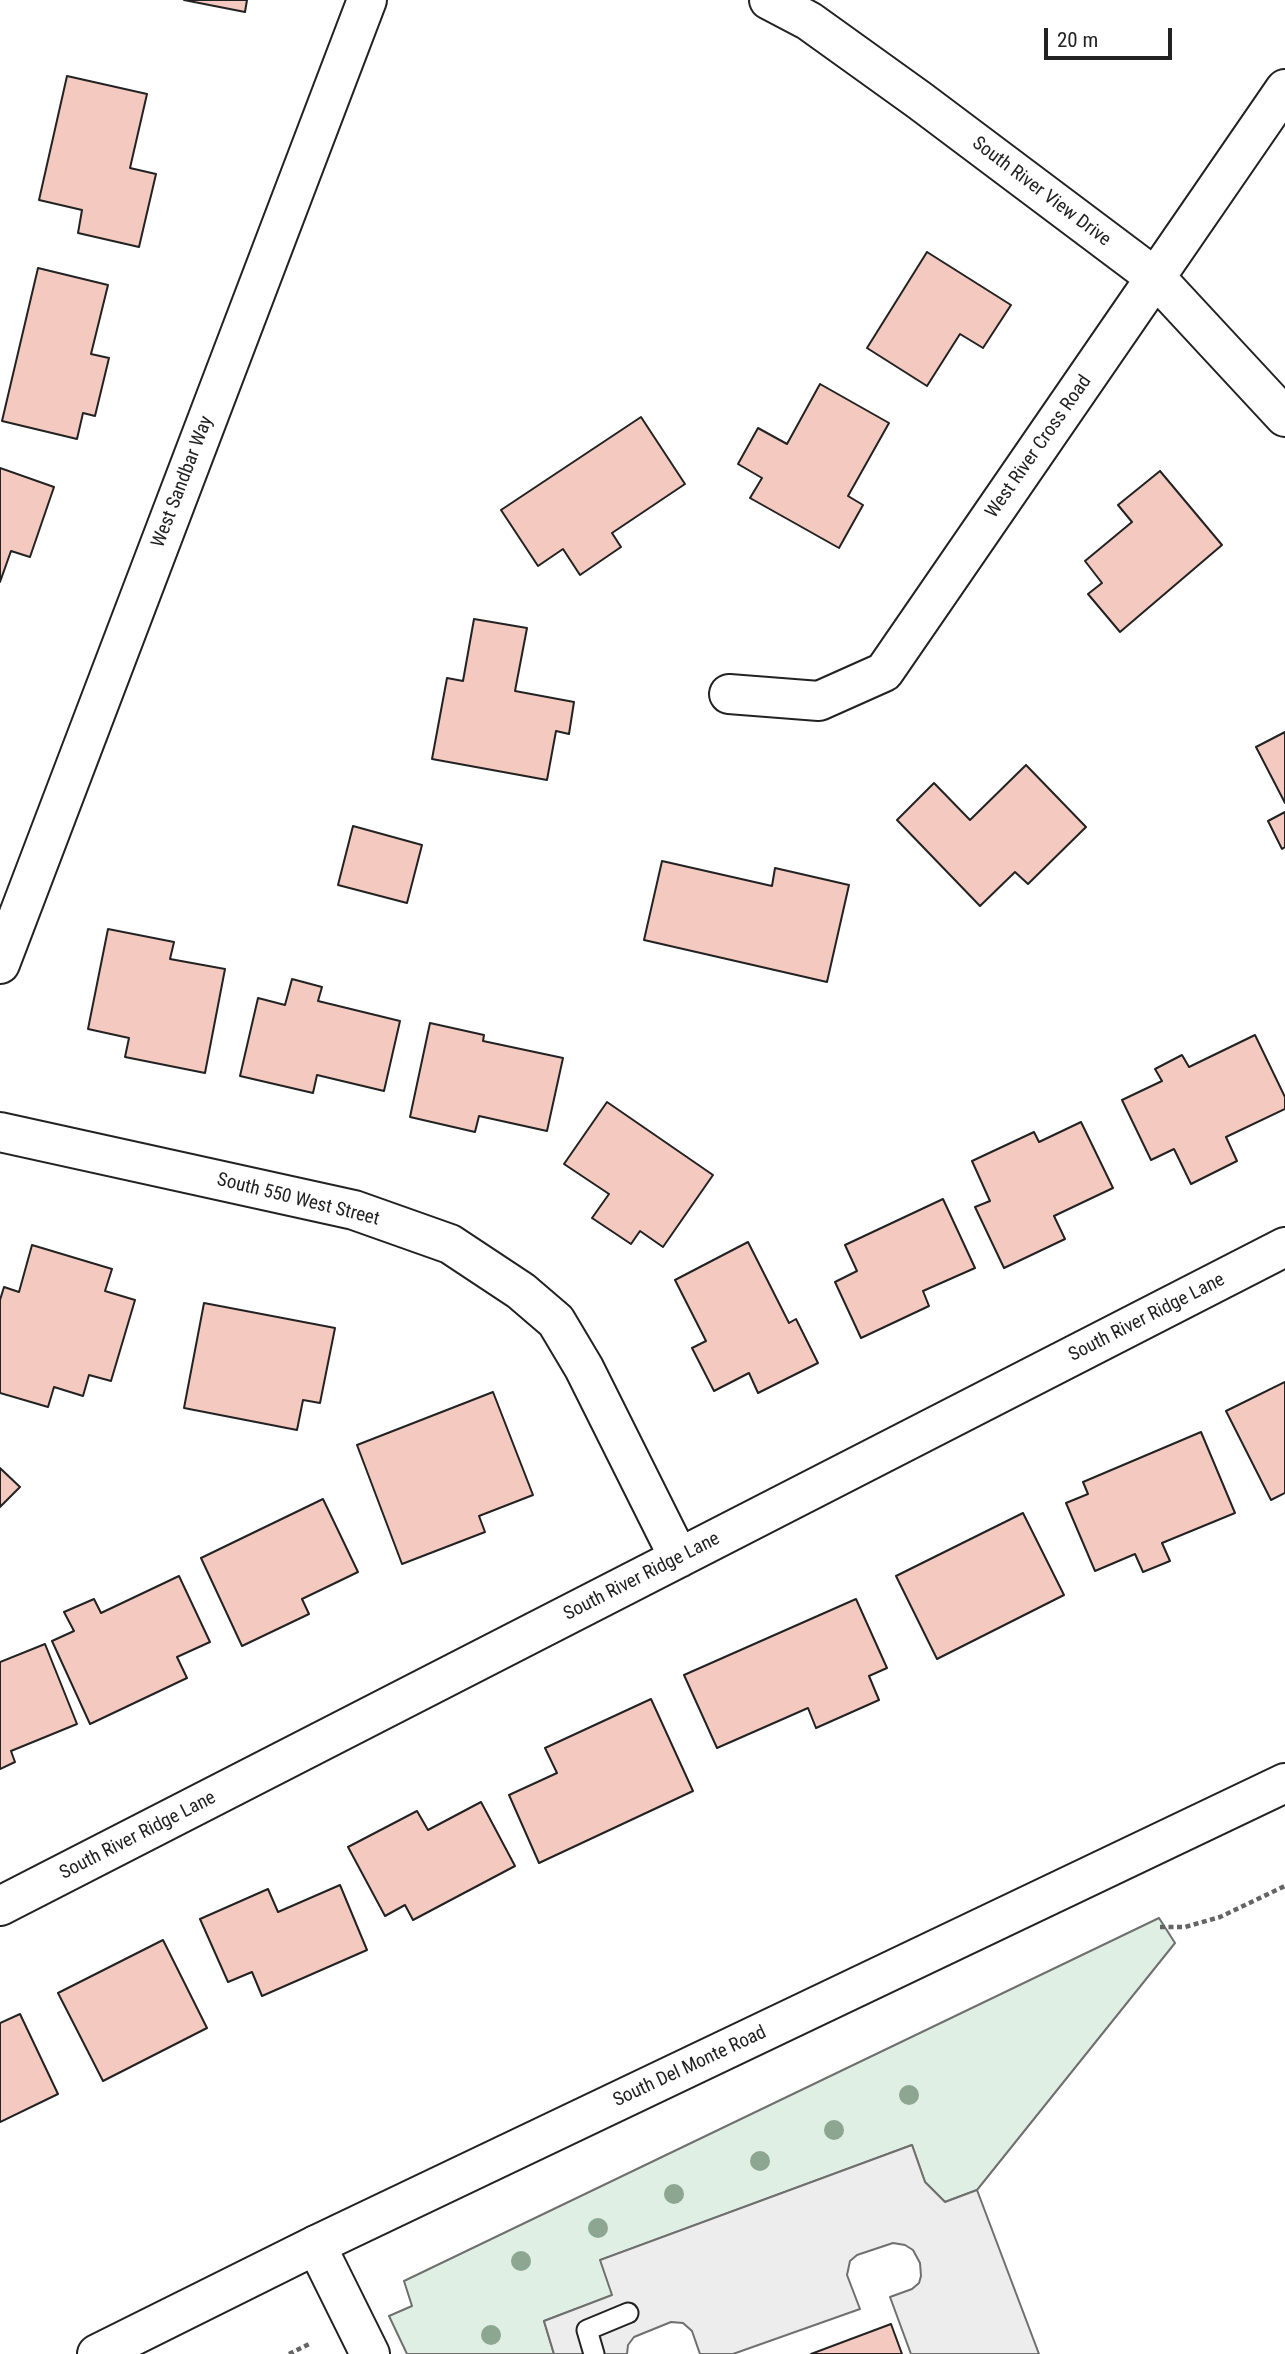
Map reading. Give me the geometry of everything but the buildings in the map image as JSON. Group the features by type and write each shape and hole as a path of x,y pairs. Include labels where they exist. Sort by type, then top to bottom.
{"street":[{"name":"West Sandbar Way","path":"0,964 367,0"},
{"name":"South River View Drive","path":"769,0 809,21 919,100 1156,278 1285,417"},
{"name":"West River Cross Road","path":"729,694 819,701 884,672 1285,89"},
{"name":"South 550 West Street","path":"0,1132 354,1210 450,1244 521,1291 556,1321 584,1368 679,1558"},
{"name":"South River Ridge Lane","path":"0,1906 1285,1247"},
{"name":"South Del Monte Road","path":"97,2354 316,2245 1285,1783"},
{"path":"316,2245 370,2354"}],"lane":[{"path":"594,2354 587,2330 628,2313"}],"path":[{"path":"1160,1927 1185,1927 1220,1917 1285,1886"},
{"path":"289,2354 312,2343"}],"green space":[{"path":"1159,1918 1175,1943 977,2190 945,2202 925,2182 912,2145 601,2260 613,2295 544,2321 554,2354 407,2354 389,2316 412,2306 404,2281"}],"shaded area":[{"path":"912,2145 925,2182 945,2202 977,2190 1039,2354 911,2354 890,2297 912,2289 919,2283 920,2263 913,2250 893,2243 857,2255 850,2261 847,2275 860,2309 733,2354 700,2354 692,2331 683,2323 671,2322 634,2337 628,2345 627,2354 554,2354 544,2321 612,2295 600,2260"}]}
